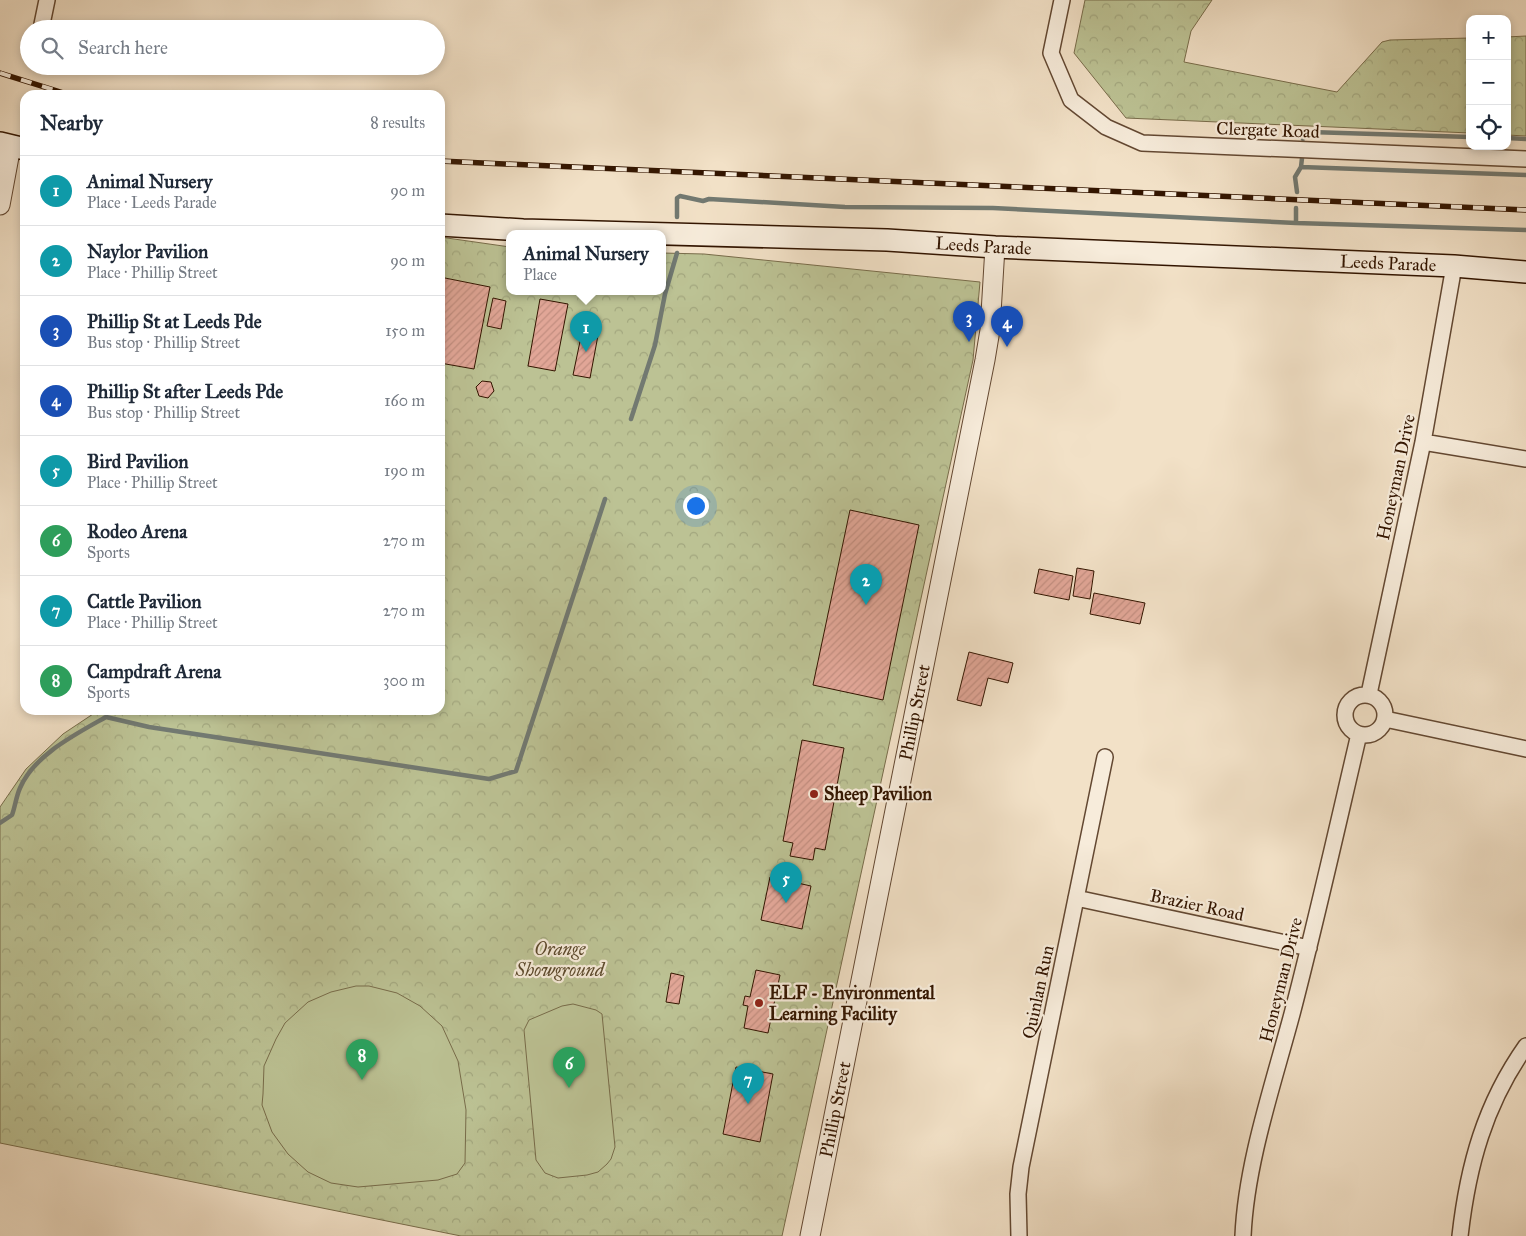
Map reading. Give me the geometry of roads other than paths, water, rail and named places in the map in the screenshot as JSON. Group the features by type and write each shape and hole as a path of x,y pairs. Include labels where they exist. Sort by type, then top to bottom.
{"main road":[{"name":"Leeds Parade","path":"445,225 523,230"},
{"name":"Leeds Parade","path":"666,234 879,240 995,247 1454,266 1526,272"}],"street":[{"path":"43,20 47,0"},
{"name":"Clergate Road","path":"1062,0 1051,53 1071,100 1106,127 1142,143 1526,159"},
{"path":"0,205 12,146"},
{"name":"Phillip Street","path":"810,1236 985,360 990,330 995,247"},
{"name":"Honeyman Drive","path":"1369,694 1423,442 1454,266"},
{"path":"1423,442 1526,459"},
{"path":"1369,694 1380,701 1385,719 1380,729 1375,732 1365,735 1359,734 1348,726 1344,712 1348,703 1355,697 1369,694"},
{"path":"1385,719 1526,749"},
{"name":"Honeyman Drive","path":"1243,1236 1248,1191 1255,1155 1309,948 1359,734"},
{"name":"Quinlan Run","path":"1019,1236 1018,1194 1021,1167 1105,757"},
{"name":"Brazier Road","path":"1076,898 1309,948"},
{"path":"1460,1236 1473,1164 1488,1112 1500,1087 1526,1046"}],"waterway":[{"path":"1303,139 1304,135 1310,132 1466,137"},
{"path":"1511,138 1526,139"},
{"path":"1297,192 1295,177 1301,167 1302,158"},
{"path":"1301,167 1526,175"},
{"path":"677,217 677,198 680,196 703,201 709,199 845,207 993,208 1296,223 1296,208"},
{"path":"1296,223 1526,230"},
{"path":"666,291 677,253"},
{"path":"631,419 655,345 665,295"},
{"path":"0,823 12,815 20,788 26,776 35,765 57,746 106,717 149,727 489,779 516,771 605,499"}],"railway":[{"path":"0,73 54,90"},
{"path":"445,161 1526,210"}],"place":[{"name":"Phillip St at Leeds Pde","path":"969,342"},
{"name":"Phillip St after Leeds Pde","path":"1007,347"},
{"name":"Animal Nursery","path":"586,352"},
{"name":"Naylor Pavilion","path":"866,605"},
{"name":"Sheep Pavilion","path":"814,794"},
{"name":"Bird Pavilion","path":"786,903"},
{"name":"ELF - Environmental Learning Facility","path":"759,1003"},
{"name":"Campdraft Arena","path":"362,1080"},
{"name":"Rodeo Arena","path":"569,1088"},
{"name":"Cattle Pavilion","path":"748,1104"}],"park label":[{"name":"Orange Showground","path":"560,960"}]}
